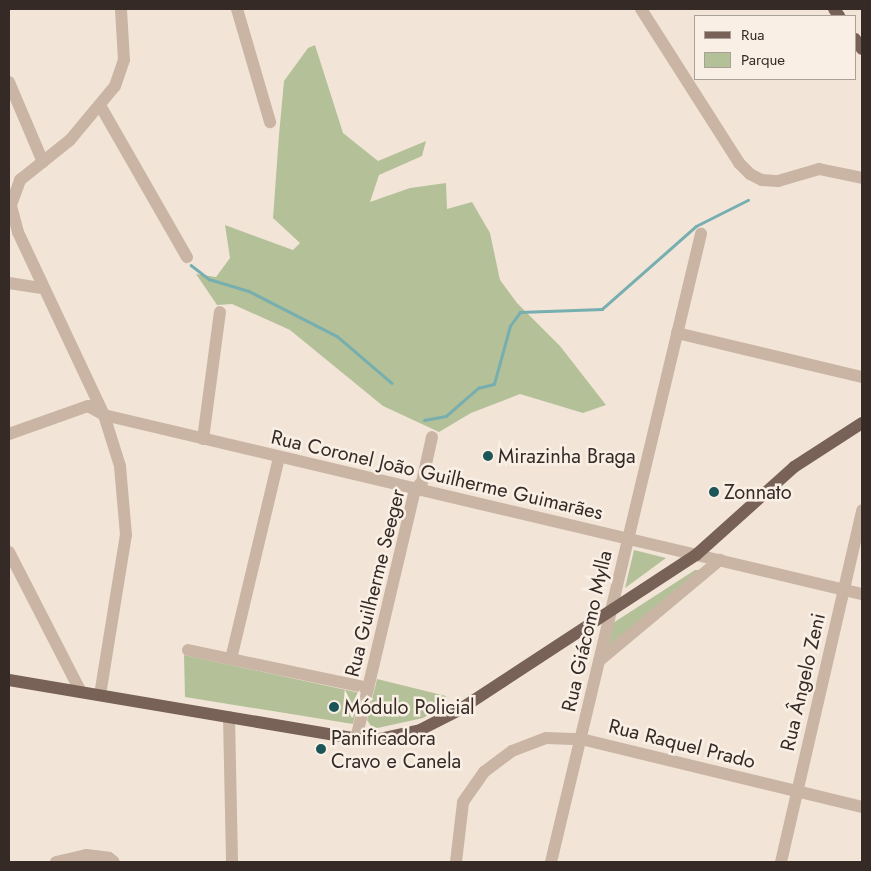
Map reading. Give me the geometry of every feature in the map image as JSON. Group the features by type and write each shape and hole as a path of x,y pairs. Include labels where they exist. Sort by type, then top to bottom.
{"main road":[{"path":"9,680 356,738 393,737 430,726 696,555 794,468 862,423"}],"street":[{"path":"100,695 124,554 126,518 120,466 104,415 42,288 13,218 13,193 14,179 43,162 70,140 101,107 115,86 124,60 121,9"},
{"path":"237,9 270,122"},
{"path":"641,9 739,163 750,174 762,180 778,181 819,169 862,178"},
{"path":"9,82 43,162"},
{"path":"101,107 187,257"},
{"name":"Rua Giácomo Mylla","path":"551,862 701,234"},
{"path":"9,283 42,288"},
{"path":"203,438 220,312"},
{"path":"677,333 862,377"},
{"name":"Rua Coronel João Guilherme Guimarães","path":"9,434 83,407 93,407 104,415 862,594"},
{"name":"Rua Guilherme Seeger","path":"356,738 415,489 422,482 432,437"},
{"path":"230,659 279,457"},
{"name":"Rua Ângelo Zeni","path":"781,862 862,510"},
{"path":"9,552 81,692"},
{"path":"599,661 720,560"},
{"path":"188,650 368,688"},
{"path":"229,717 232,862"},
{"name":"Rua Raquel Prado","path":"456,862 463,802 484,772 512,750 546,738 580,739 862,807"},
{"path":"56,862 86,854 109,858 114,862"}],"green space":[{"path":"315,45 343,133 378,161 426,141 422,156 379,175 370,202 410,188 446,183 447,209 472,202 490,233 500,280 517,303 560,346 606,405 583,413 520,394 471,413 439,432 383,406 290,330 232,304 217,305 196,274 216,277 230,258 225,225 293,250 300,243 273,218 279,135 284,81 308,48"},
{"path":"634,550 666,558 625,588"},
{"path":"695,570 704,570 607,650 613,623"},
{"path":"184,655 360,693 353,724 185,697"},
{"path":"377,679 446,696 434,712 423,718 373,729 367,720"}],"waterway":[{"path":"424,420 446,416 478,388 494,384 510,326 520,312 602,309 696,226 748,200"},
{"path":"191,265 209,279 249,291 337,336 392,383"}],"place":[{"name":"Mirazinha Braga","path":"488,456"},
{"name":"Zonnato","path":"714,492"},
{"name":"Módulo Policial","path":"334,707"},
{"name":"Panificadora Cravo e Canela","path":"321,749"}]}
